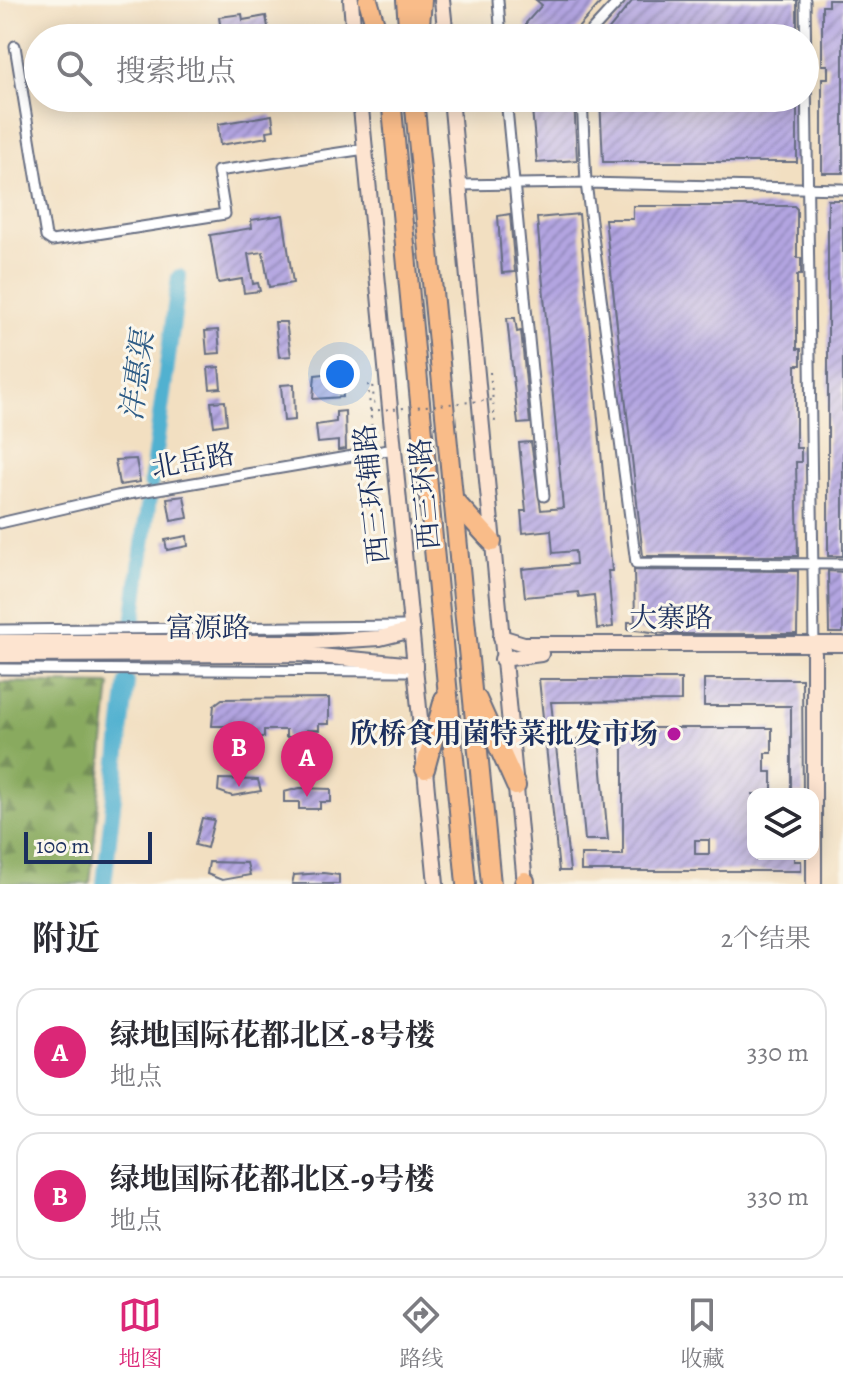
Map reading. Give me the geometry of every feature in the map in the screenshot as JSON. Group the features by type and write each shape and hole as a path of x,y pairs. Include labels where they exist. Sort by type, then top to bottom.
{"highway":[{"path":"368,0 377,24"},
{"path":"381,0 382,24"},
{"path":"406,0 408,24"},
{"path":"420,24 422,0"},
{"name":"西三环路","path":"392,112 427,448 466,884"},
{"name":"西三环路","path":"416,112 491,884"},
{"path":"453,499 492,542"},
{"path":"471,685 516,786"},
{"path":"425,769 447,688"}],"main road":[{"path":"351,0 353,24"},
{"path":"442,0 445,24"},
{"name":"西三环辅路","path":"361,112 436,884"},
{"path":"452,112 524,883"},
{"name":"富源路","path":"0,642 313,642 380,638 412,628"},
{"name":"大寨路","path":"501,637 524,644 814,649 843,653"},
{"name":"大寨路","path":"502,659 524,654 814,649 843,644"},
{"path":"814,649 814,884"},
{"name":"富源路","path":"0,655 299,654 416,668"}],"street":[{"path":"498,0 500,24"},
{"path":"598,24 620,0"},
{"path":"805,0 805,24"},
{"path":"15,46 24,101"},
{"path":"26,112 46,237 52,241 225,214 218,171 365,149"},
{"path":"507,112 544,496"},
{"path":"583,112 586,183 636,563 843,564"},
{"path":"806,112 814,649"},
{"path":"458,185 586,183 843,189"},
{"name":"北岳路","path":"0,523 117,496 394,449"},
{"path":"0,630 412,628"},
{"path":"0,669 416,668"}],"path":[{"path":"373,443 368,384 372,384 375,408"},
{"path":"370,411 493,400 495,422"}],"green space":[{"path":"0,682 110,684 90,884 0,884"}],"building":[{"path":"536,0 603,0 582,24 526,24 542,5"},
{"path":"633,0 797,0 797,24 613,24"},
{"path":"828,0 843,0 843,173 822,173 822,78 828,78 828,65 822,65 822,6 828,6"},
{"path":"242,14 243,20 266,16 267,24 220,24 219,17"},
{"path":"532,112 575,112 577,160 537,163"},
{"path":"601,112 797,112 797,162 603,162"},
{"path":"272,115 274,130 267,131 268,137 220,145 218,124"},
{"path":"828,200 843,200 843,556 828,556"},
{"path":"633,206 794,206 797,209 797,258 801,258 801,275 797,275 797,349 801,349 801,365 796,365 796,448 801,448 801,462 796,462 798,556 643,556 605,219 633,219"},
{"path":"510,214 515,272 502,273 498,216"},
{"path":"579,214 612,571 608,571 613,627 597,629 594,595 579,597 578,592 525,597 522,569 576,564 575,551 553,553 551,530 523,533 521,511 526,511 519,443 531,442 541,510 563,508 537,218"},
{"path":"283,215 293,283 269,287 263,252 248,254 253,284 258,283 260,291 244,293 242,279 218,283 210,235 252,228 251,220"},
{"path":"507,318 515,318 517,332 521,331 530,423 518,424"},
{"path":"275,322 286,322 291,356 279,357"},
{"path":"218,330 220,353 207,354 205,331"},
{"path":"219,367 221,388 210,389 208,368"},
{"path":"334,373 336,386 342,385 343,397 313,399 315,375"},
{"path":"294,384 295,420 284,421 281,385"},
{"path":"225,401 227,424 214,426 211,402"},
{"path":"345,411 346,449 338,450 338,441 318,443 316,425 336,422 336,412"},
{"path":"136,459 140,482 119,485 115,460"},
{"path":"184,496 188,518 171,521 167,498"},
{"path":"187,536 188,546 167,550 165,540"},
{"path":"634,570 798,571 797,634 667,634 628,629 628,622 635,622"},
{"path":"828,571 843,572 843,633 829,633"},
{"path":"539,679 681,679 681,701 551,702 570,871 559,871"},
{"path":"704,679 802,679 803,788 791,788 791,706 704,706"},
{"path":"329,698 329,724 319,724 319,730 307,730 307,737 286,737 286,730 264,730 264,737 242,737 242,730 232,730 232,726 212,726 214,705 222,699"},
{"path":"623,728 772,728 772,753 765,753 765,772 772,772 772,788 747,788 747,860 801,861 801,871 581,871 581,855 623,855","holes":["695,840 709,840 709,854 695,854"]},
{"path":"585,735 586,739 599,738 608,840 585,840 576,740"},
{"path":"219,779 258,780 261,791 232,796 218,791"},
{"path":"300,788 331,789 331,802 320,802 320,809 299,809 299,802 284,802 284,792"},
{"path":"202,818 214,820 207,848 195,845"},
{"path":"209,862 247,863 250,875 222,880 207,874"},
{"path":"294,875 339,875 339,884 292,884"}],"waterway":[{"name":"沣惠渠","path":"151,483 179,277"},
{"name":"沣惠渠","path":"133,623 149,498"},
{"name":"沣惠渠","path":"104,884 127,682"}],"place":[{"name":"欣桥食用菌特菜批发市场","path":"674,734"},
{"name":"绿地国际花都北区-9号楼","path":"239,787"},
{"name":"绿地国际花都北区-8号楼","path":"307,797"}]}
